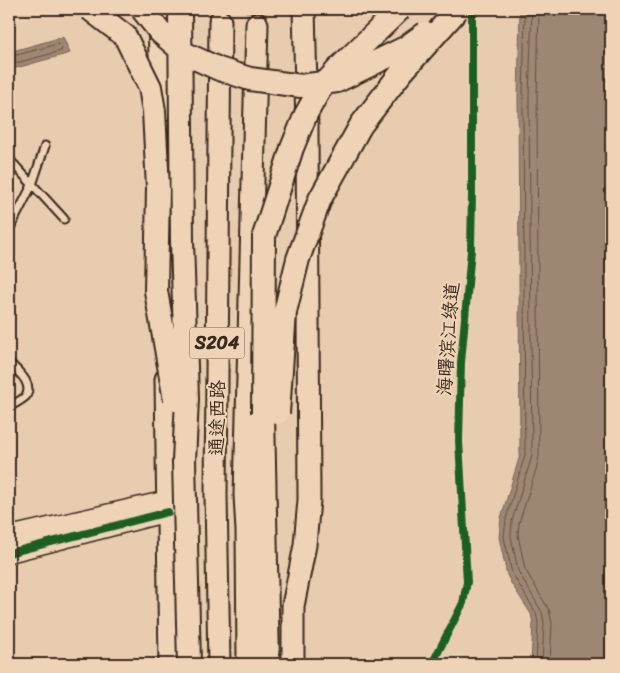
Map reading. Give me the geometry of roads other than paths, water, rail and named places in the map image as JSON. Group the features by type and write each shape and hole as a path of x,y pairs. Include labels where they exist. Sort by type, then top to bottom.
{"highway":[{"path":"90,9 125,36 150,87 154,111 158,188 156,291 184,461"},
{"path":"142,9 160,32 186,54 219,69 250,79 301,86 337,81 375,64 405,48 458,9"},
{"path":"180,9 182,241 186,398 184,461 189,664"},
{"path":"268,664 262,380 264,236 292,148 306,114 320,89 400,9"},
{"path":"266,583 275,497 278,413 285,312 298,259 320,198 361,125 402,73 458,9"}],"main road":[{"path":"159,9 170,664"},
{"path":"293,664 293,606 305,545 309,500 307,127 304,9"},
{"name":"通途西路","path":"219,664 216,495 220,21"},
{"name":"通途西路","path":"248,664 245,495 257,24"}],"street":[{"path":"9,536 168,506"},
{"path":"9,553 168,506"}],"lane":[{"path":"9,230 32,184 45,146"},
{"path":"9,159 64,218"},
{"path":"9,362 26,381 28,390 25,396 9,407"}],"water":[{"path":"520,9 611,9 611,664 531,664 533,623 531,614 507,575 499,537 501,518 520,455 518,98"},
{"path":"63,37 70,53 9,70 9,52"}],"tunnel":[{"path":"256,9 257,24"}]}
